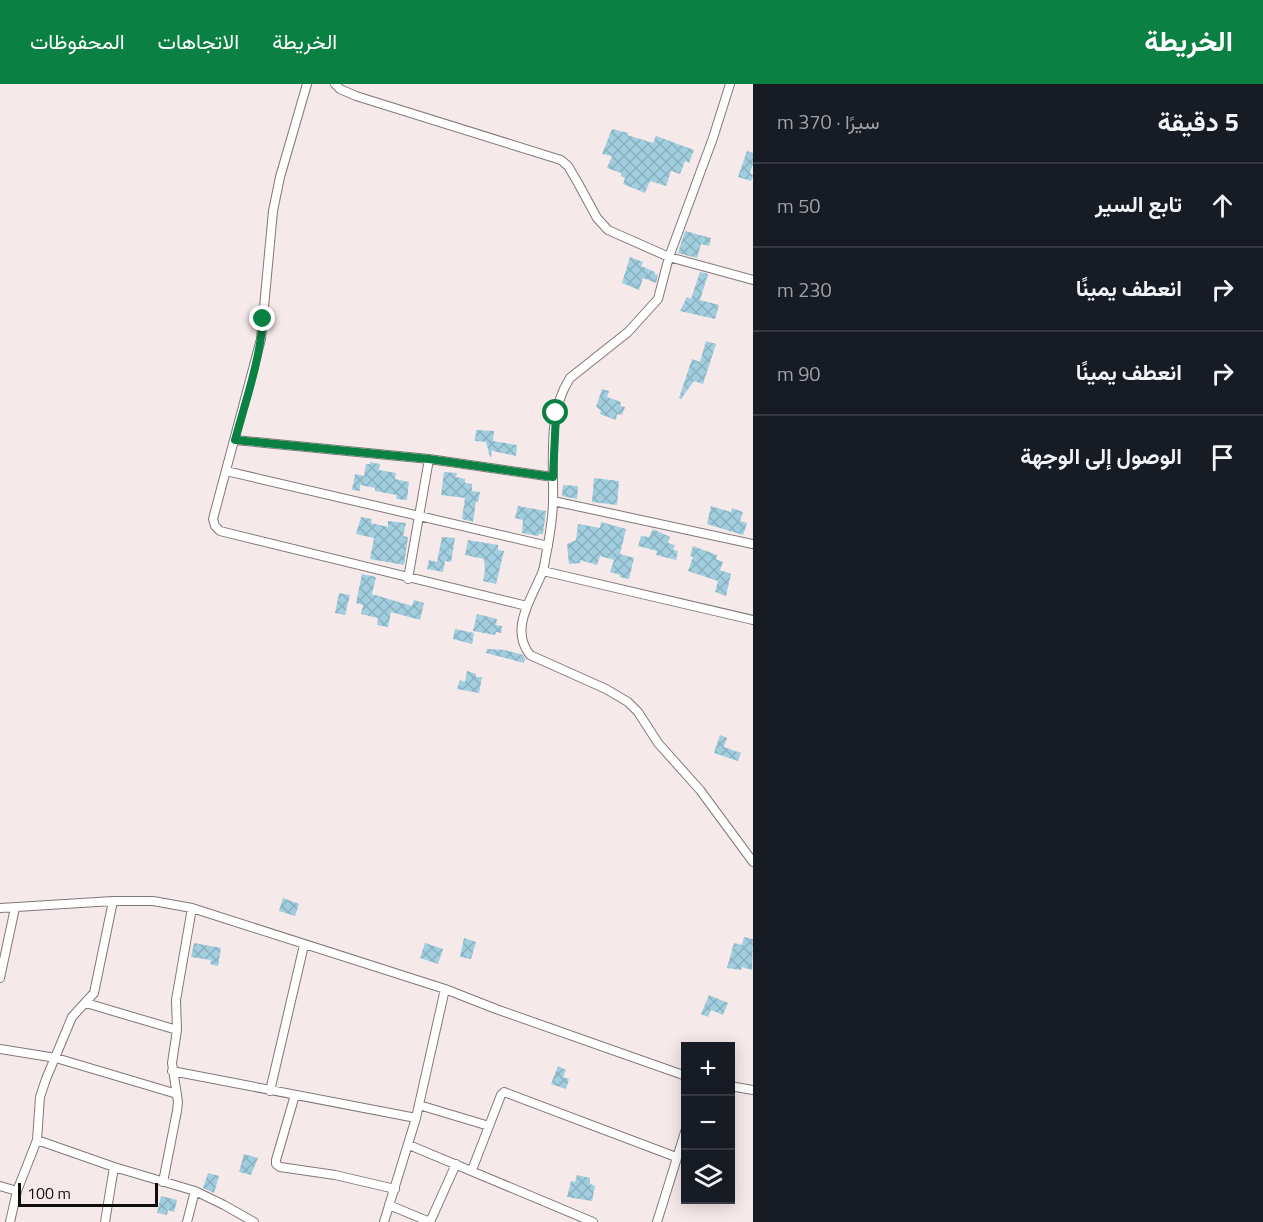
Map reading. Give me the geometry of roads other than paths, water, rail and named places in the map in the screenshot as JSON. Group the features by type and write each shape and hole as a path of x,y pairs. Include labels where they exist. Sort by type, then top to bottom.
{"street":[{"path":"308,84 280,177 273,211 261,339 213,519 215,526 220,531 408,579 527,606"},
{"path":"335,84 340,89 356,96 561,160 568,166 597,218 608,230 669,258 753,280"},
{"path":"730,84 714,138 669,258 661,294 655,304 628,332 570,378 564,387 556,413 553,501 548,546 543,571 527,606 522,624 522,637 525,649 530,655 606,689 628,702 638,712 658,743 700,790 753,862"},
{"path":"235,440 429,459 553,477"},
{"path":"408,579 429,459"},
{"path":"226,471 548,546"},
{"path":"553,501 753,544"},
{"path":"543,571 753,620"},
{"path":"10,1222 16,1191 37,1140 40,1097 72,1017 94,993 113,901"},
{"path":"0,908 113,901 153,902 192,908 445,989 681,1074"},
{"path":"0,978 15,908"},
{"path":"163,1182 177,1111 177,1094 172,1071 177,1030 176,1000 192,908"},
{"path":"270,1091 304,945"},
{"path":"384,1222 409,1145 445,989"},
{"path":"86,1003 177,1030"},
{"path":"0,1049 56,1058 177,1094"},
{"path":"172,1071 416,1118"},
{"path":"735,1087 753,1089"},
{"path":"472,1170 501,1095 508,1093 676,1157"},
{"path":"295,1095 276,1164 280,1167 335,1175 395,1189"},
{"path":"419,1105 489,1126"},
{"path":"37,1140 114,1167 195,1191 254,1222"},
{"path":"657,1222 681,1143"},
{"path":"409,1145 593,1222"},
{"path":"389,1206 430,1222 456,1164"},
{"path":"105,1222 114,1167"},
{"path":"0,1186 16,1191"},
{"path":"187,1222 195,1191"}]}
